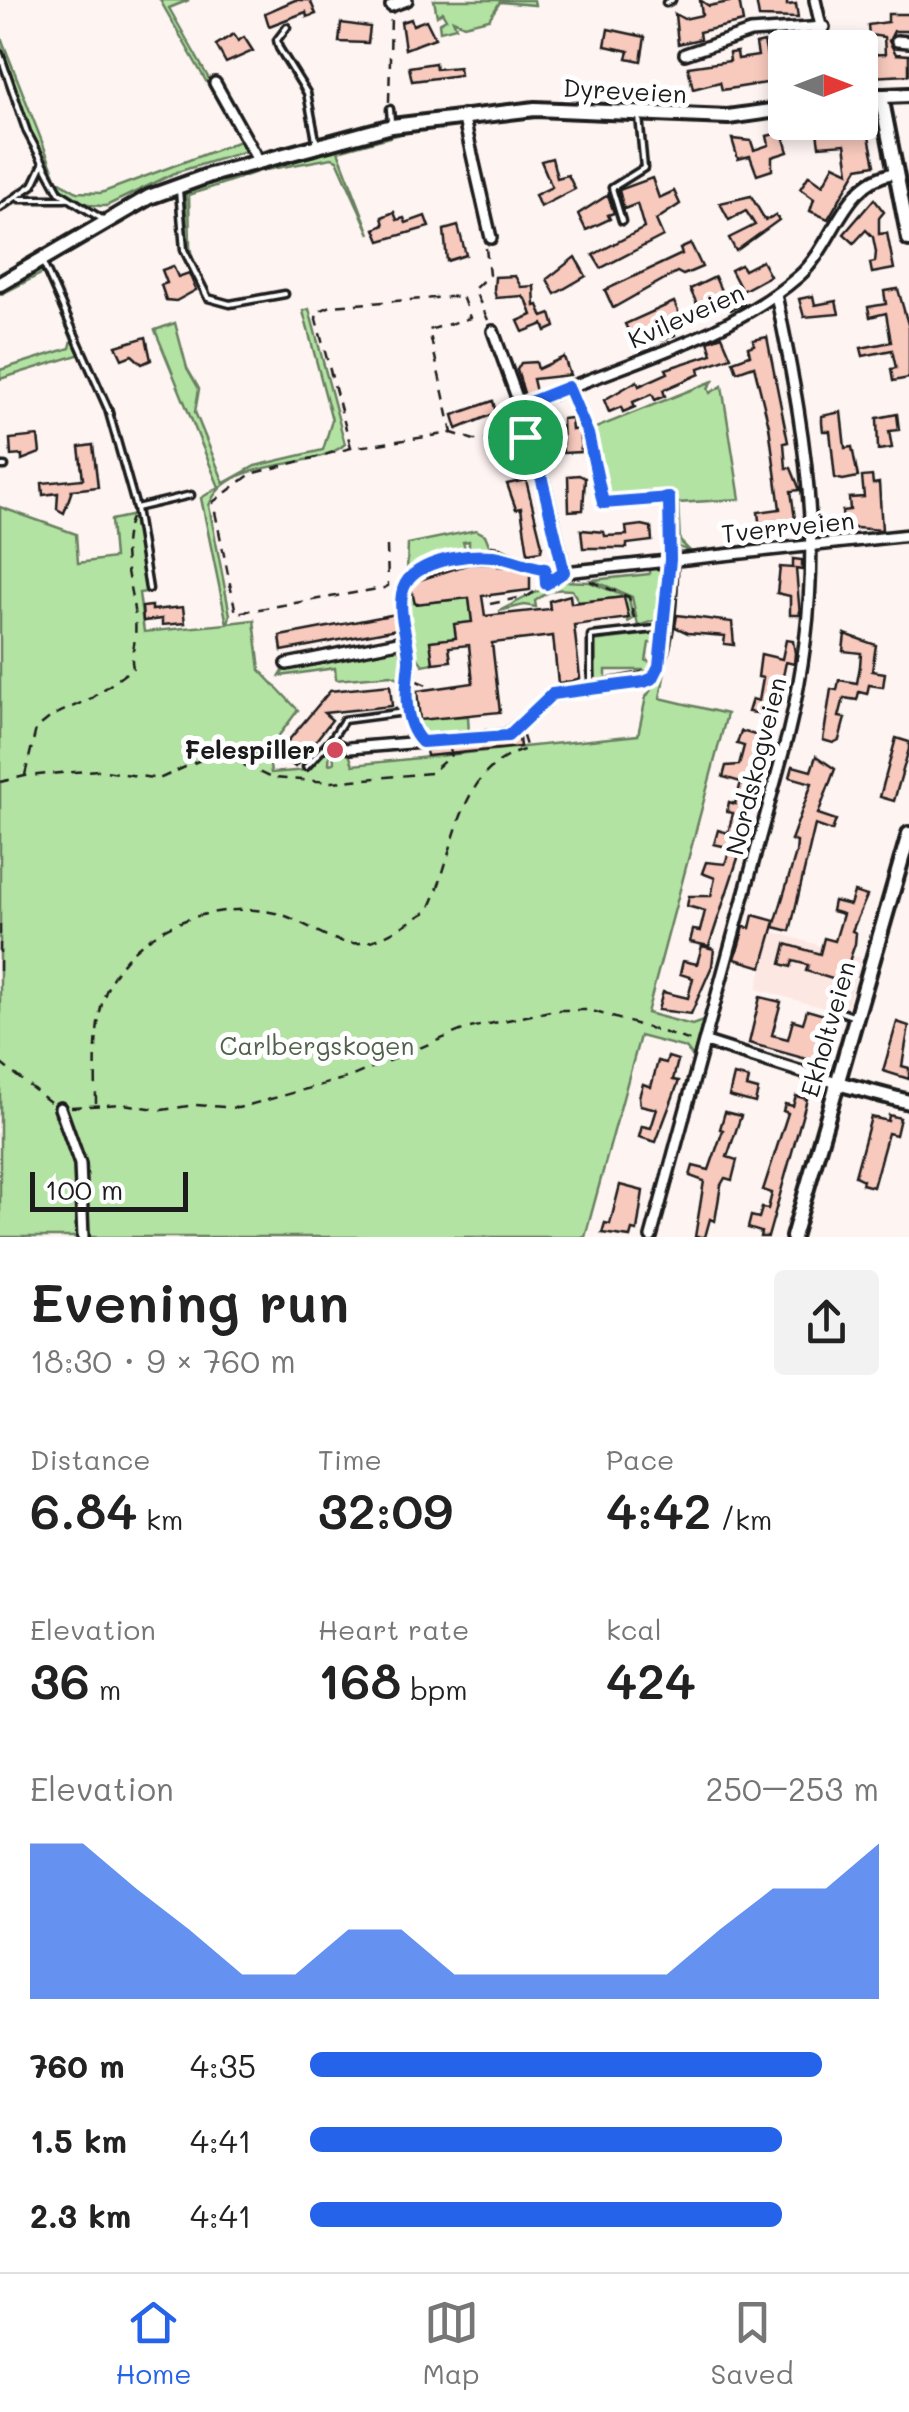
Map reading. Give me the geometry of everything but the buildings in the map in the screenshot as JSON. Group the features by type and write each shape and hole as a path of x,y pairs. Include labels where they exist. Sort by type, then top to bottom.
{"main road":[{"path":"878,96 909,95"},
{"path":"881,96 909,239"},
{"name":"Dyreveien","path":"0,284 40,254 178,186 392,126 535,109 639,116 728,117 768,112"},
{"name":"Ekholtveien","path":"792,1237 909,834"},
{"path":"837,1083 909,1102"}],"street":[{"path":"391,6 407,0"},
{"path":"685,54 750,32 824,28 815,0"},
{"path":"215,83 259,162"},
{"path":"463,115 491,238"},
{"name":"Kvileveien","path":"520,406 734,321 776,295 816,259 860,185 899,178"},
{"name":"Nordskogveien","path":"651,1237 795,707 814,544 804,432 776,295"},
{"path":"493,331 520,406 518,421 542,480 564,572"},
{"path":"350,748 508,736 562,692 644,685 653,678 659,666 664,628 670,560 669,498 603,503"},
{"name":"Tverrveien","path":"564,572 909,535"},
{"path":"287,664 403,641 408,653 404,681 408,711 422,742"},
{"path":"706,1042 837,1083"},
{"path":"60,1108 80,1164 84,1237"}],"lane":[{"path":"288,27 278,40 278,48 307,93 317,146"},
{"path":"0,54 43,164 59,192 105,220"},
{"path":"390,109 392,126"},
{"path":"622,221 612,188 644,168 639,116"},
{"path":"0,208 33,186 43,164"},
{"path":"178,186 184,250 208,298 230,304 284,294"},
{"path":"18,199 69,200"},
{"path":"40,254 108,410 136,508 149,589"},
{"path":"136,508 191,494"},
{"path":"591,688 588,638 664,628"},
{"path":"306,767 344,720 408,711"},
{"path":"330,740 350,748"},
{"path":"840,1012 855,1017"}],"path":[{"path":"390,109 391,6"},
{"path":"491,238 485,252 489,275 474,289 493,331"},
{"path":"352,448 316,319 317,312 331,306 462,296 470,318 429,330 452,433"},
{"path":"568,387 588,434 603,503"},
{"path":"387,546 388,586 384,588 236,614 212,508 217,496 251,474 352,448 452,433 486,440 525,437"},
{"path":"25,776 36,729 43,722 92,698 133,668 130,652 136,639 125,560 128,526 136,508"},
{"path":"403,641 404,584 414,573 432,565 492,556 545,569 546,584"},
{"path":"490,604 519,599 564,572"},
{"path":"577,573 632,600 637,631"},
{"path":"96,1105 98,1028 104,996 134,953 163,932 218,909 243,907 279,913 338,942 357,944 374,941 428,911 471,792 501,756 527,750 518,729"},
{"path":"0,782 98,770 160,780 206,757 225,756 271,778 293,783 410,777 431,773 451,755 449,742"},
{"path":"0,925 0,976"},
{"path":"0,1063 60,1108 238,1108 350,1076 465,1029 555,1010 588,1010 706,1042"}],"shaded area":[{"path":"771,931 861,958 845,1014 757,989"}],"green space":[{"path":"160,0 189,0 169,8 249,150 177,172 106,206 83,202 63,189 43,160 6,70 0,35 57,180 77,192 101,193 240,141"},
{"path":"434,0 534,0 535,5 500,2 489,19 464,25 453,20 456,27 440,31 439,23 446,19 442,12 437,16"},
{"path":"437,124 338,151 370,234 337,160 332,158 260,171 189,195 190,247 195,269 187,245 186,189"},
{"path":"35,269 44,270 81,354 0,379 0,370 70,348 72,340 43,273 0,295"},
{"name":"Carlbergskogen","path":"309,309 345,444 331,453 251,471 233,479 218,490 209,506 230,615 228,623 254,620 260,670 298,710 268,750 271,773 307,770 330,746 329,764 334,763 333,747 348,751 353,765 638,735 646,697 661,675 670,645 660,698 727,714 647,1013 692,1025 703,1021 693,1057 686,1048 640,1036 585,1237 0,1237 0,507 76,534 78,563 114,558 111,520 135,515 146,592 139,593 144,632 227,624 201,498 219,487 155,330 175,323 187,368 199,389 195,412 224,483 255,466 323,450 332,420 303,311"},
{"path":"619,370 576,393 591,430 713,381 708,388 710,393 722,386 740,499 678,503 680,541 690,551 675,546 670,497 600,501 567,392"},
{"path":"476,530 485,535 492,552 501,547 542,566 560,565 542,567 469,553 469,541 463,542 467,554 407,574 408,544"},
{"path":"649,566 665,572 660,619 638,626 632,597 592,580 649,574"},
{"path":"409,580 415,604 469,598 472,622 455,624 456,638 431,641 433,663 423,665 407,636 402,601"},
{"path":"558,581 590,582 629,598 633,619 628,622 623,597 579,602 572,590 566,589 545,594 535,601 536,607 524,605 499,611"},
{"path":"659,633 657,643 649,643 646,661 654,662 651,673 645,677 643,670 606,670 606,681 596,681 592,641"},
{"path":"395,645 406,656 402,679 391,675 336,680 335,668 280,676 285,668"},
{"path":"408,686 417,691 420,719 468,716 469,735 421,735"}],"place":[{"name":"Felespiller","path":"335,750"}],"route":[{"path":"568,387 588,434 590,460 603,503 669,498 668,600 659,666 653,678 644,682 552,694 508,736 422,742 412,726 404,681 409,659 402,636 401,600 410,576 464,556 511,559 545,569 546,584 564,572 554,519 525,437 518,421 520,406 568,387"}]}
